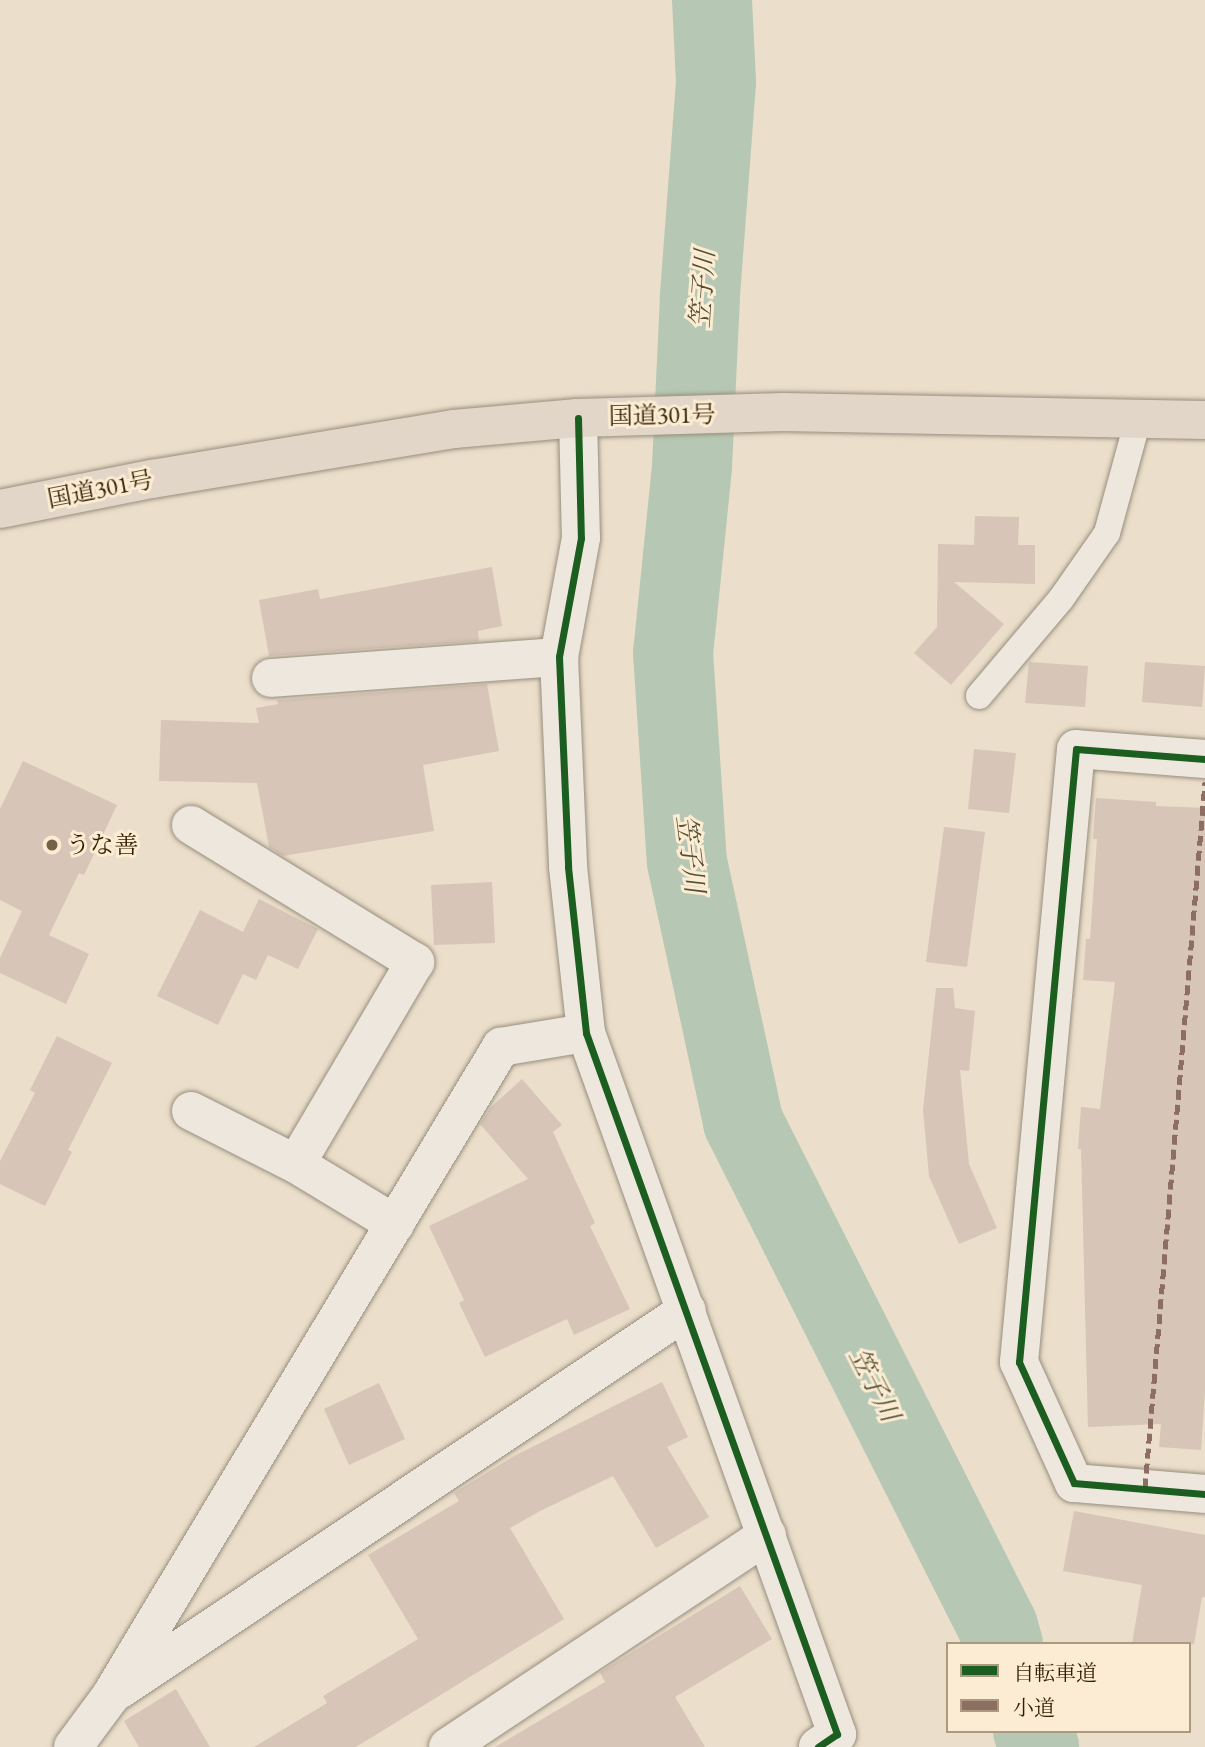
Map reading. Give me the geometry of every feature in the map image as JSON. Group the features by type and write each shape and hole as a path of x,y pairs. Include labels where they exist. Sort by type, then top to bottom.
{"highway":[{"name":"国道301号","path":"0,509 152,479 454,429 596,417 783,412 1139,416 1205,420"}],"street":[{"path":"596,417 581,538 559,657 568,867 586,1033 837,1734 818,1747"},
{"path":"271,678 559,657"},
{"path":"1205,759 1076,749 1019,1362 1074,1483 1205,1494"},
{"path":"191,825 415,962 296,1164"},
{"path":"74,1747 110,1697 501,1047 586,1033"},
{"path":"191,1111 296,1164 396,1223"},
{"path":"110,1697 687,1310"},
{"path":"448,1747 767,1535"}],"lane":[{"path":"979,696 1060,599 1107,533 1139,416"}],"building":[{"path":"975,516 1019,517 1018,545 1035,545 1035,584 954,582 1004,624 951,685 914,653 937,627 938,544 974,545"},
{"path":"492,567 502,626 478,631 479,641 269,656 259,600 318,589 320,599"},
{"path":"1029,662 1088,666 1085,707 1025,703"},
{"path":"1145,662 1205,666 1202,707 1142,702"},
{"path":"487,684 499,751 423,765 434,831 283,856 269,847 257,783 159,781 161,720 259,723 256,708 278,704 277,700"},
{"path":"974,749 1016,753 1009,813 968,809"},
{"name":"うな善","path":"23,761 117,805 84,875 79,873 49,935 89,954 66,1004 0,973 0,958 22,911 0,900 0,809"},
{"path":"1096,798 1156,802 1156,806 1205,808 1205,1391 1201,1450 1159,1447 1161,1424 1088,1427 1081,1149 1078,1149 1081,1107 1100,1109 1115,982 1083,980 1086,939 1090,939 1097,839 1093,839"},
{"path":"944,827 985,832 967,967 926,962"},
{"path":"492,882 495,943 434,945 431,885"},
{"path":"259,899 318,929 298,969 268,955 256,980 243,974 218,1025 157,996 200,910 243,932"},
{"path":"936,988 953,988 955,1008 975,1011 969,1071 960,1070 969,1164 997,1228 959,1244 929,1176 923,1110"},
{"path":"57,1036 112,1063 68,1150 72,1152 45,1206 0,1184 0,1161 35,1093 30,1090"},
{"path":"522,1079 562,1125 553,1132 595,1223 590,1226 630,1309 574,1335 567,1319 485,1357 459,1303 464,1300 429,1226 528,1179 480,1124 491,1107"},
{"path":"662,1382 688,1437 667,1447 709,1517 656,1548 613,1476 540,1511 510,1528 564,1619 356,1747 254,1747 327,1703 323,1696 418,1639 368,1555 459,1501 454,1493 514,1456"},
{"path":"379,1383 405,1439 349,1465 324,1409"},
{"path":"1074,1511 1205,1535 1205,1597 1202,1597 1194,1644 1132,1642 1142,1585 1063,1571"},
{"path":"740,1586 772,1639 675,1697 705,1747 495,1747 605,1682 600,1672"},
{"path":"176,1689 210,1747 139,1747 124,1721"}],"waterway":[{"name":"笠子川","path":"712,0 716,82 700,297 692,467 673,653 687,862 743,1122 998,1627 1002,1642"},
{"name":"笠子川","path":"1034,1733 1039,1747"}],"marked path":[{"path":"1145,1488 1205,782"}],"cycle path":[{"path":"578,418 581,538 559,657 568,867 586,1033 837,1734 818,1747"},
{"path":"1205,759 1076,749 1019,1362 1074,1483 1205,1494"}],"place":[{"name":"うな善","path":"52,845"}]}
